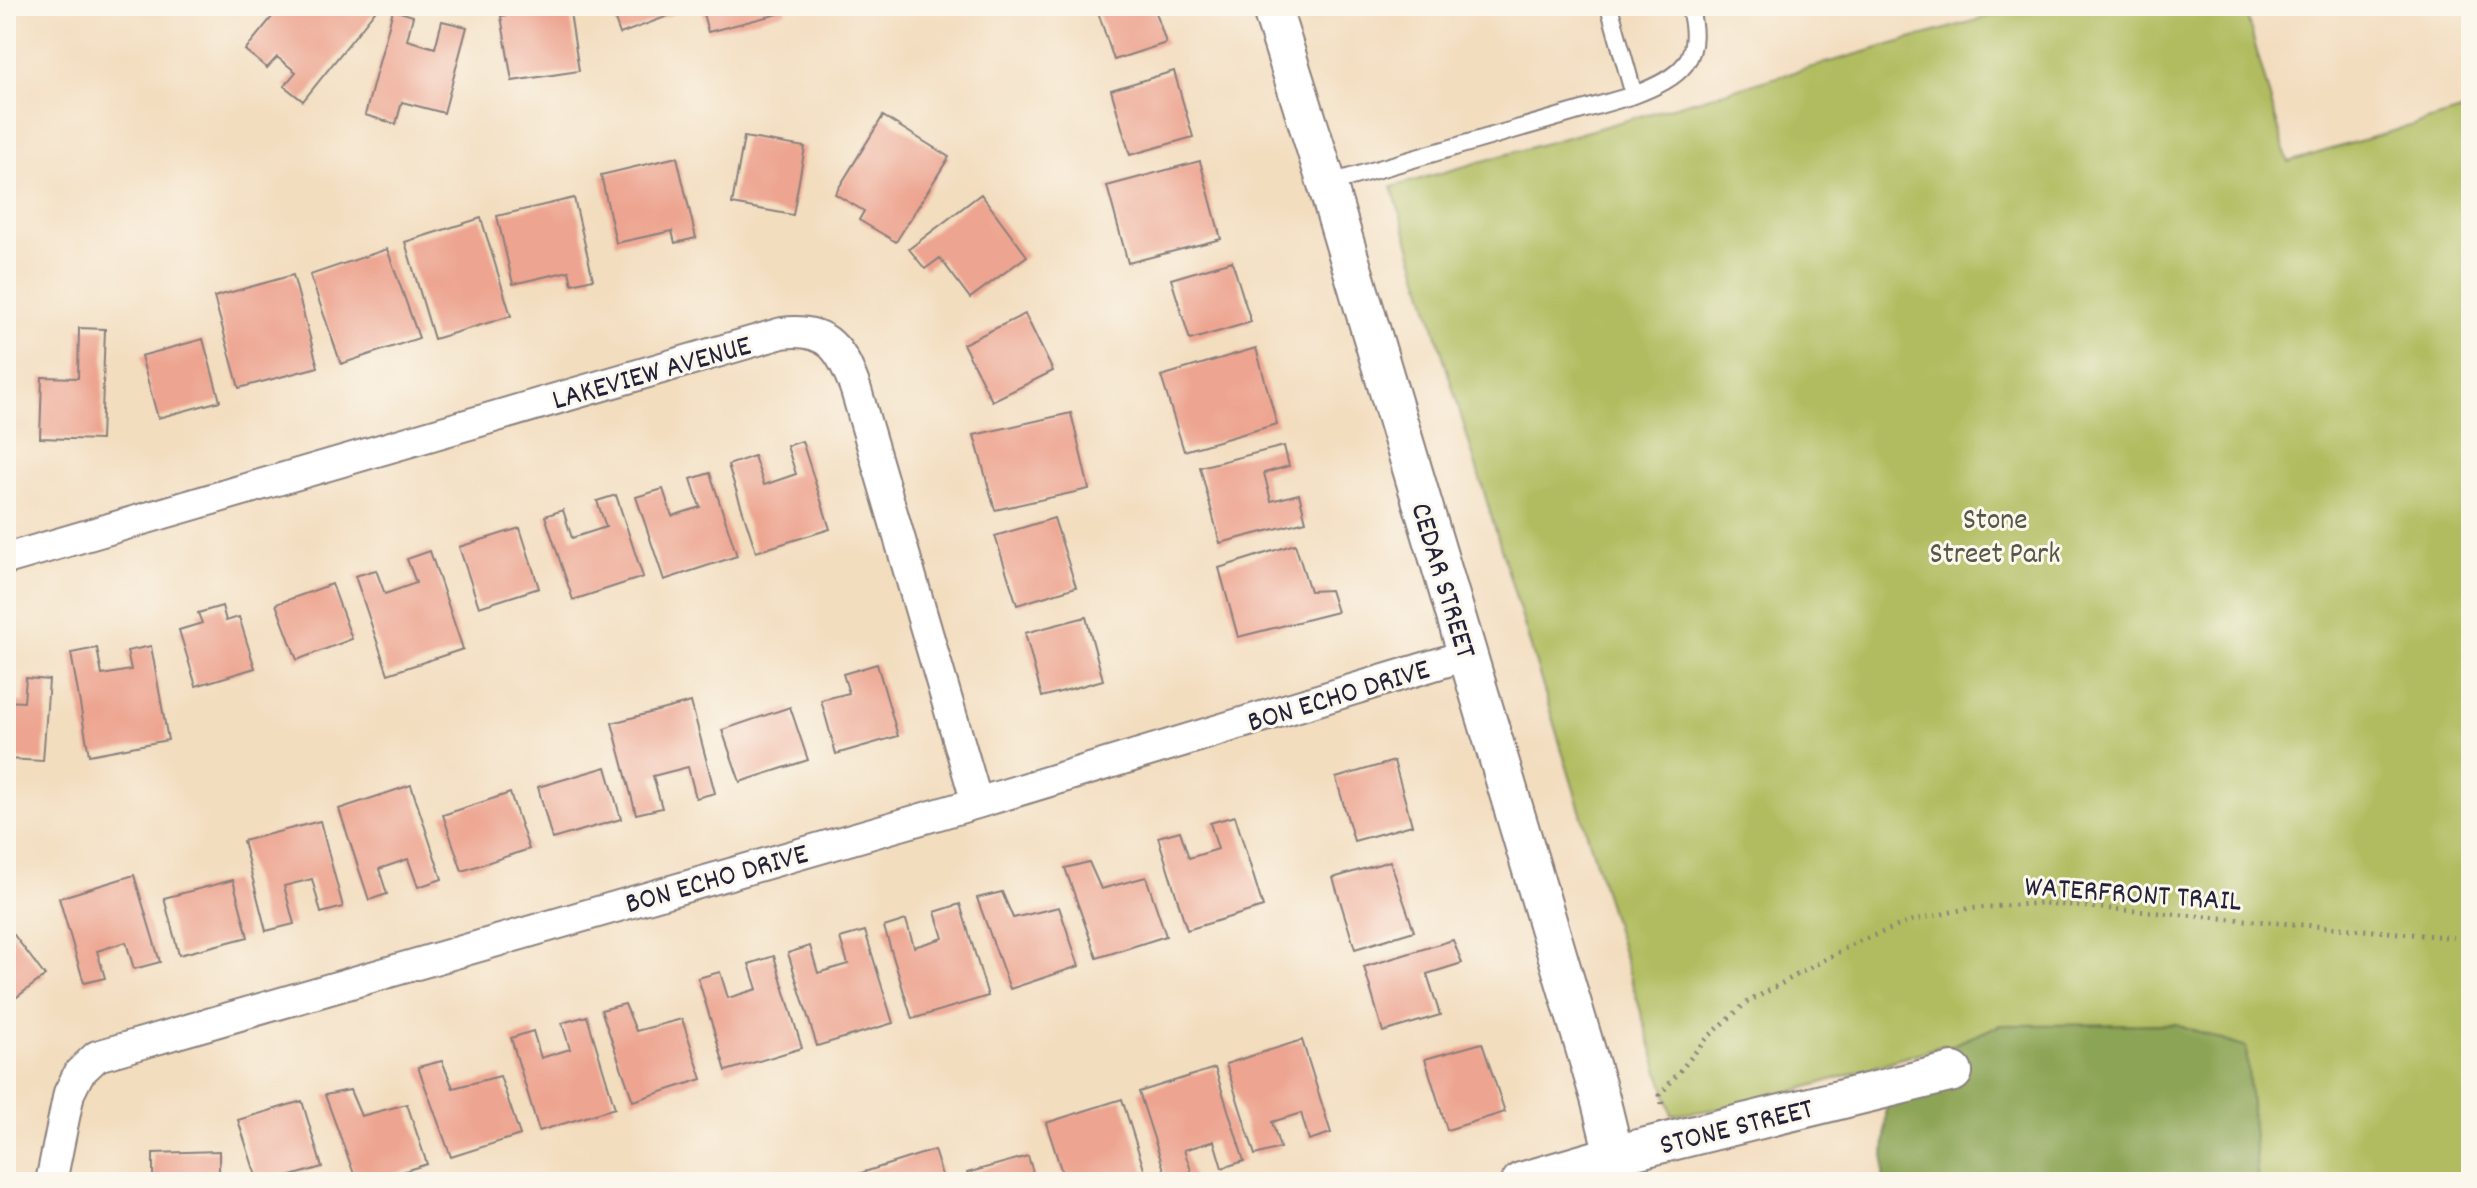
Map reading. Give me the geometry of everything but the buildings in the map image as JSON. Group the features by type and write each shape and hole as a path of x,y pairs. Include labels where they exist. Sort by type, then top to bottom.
{"street":[{"name":"CEDAR STREET","path":"1271,6 1600,1098 1614,1155"},
{"name":"LAKEVIEW AVENUE","path":"6,559 782,333 796,331 825,337 847,363 856,390 977,803"},
{"name":"BON ECHO DRIVE","path":"51,1182 69,1093 79,1073 97,1056 977,803 1467,655"},
{"name":"STONE STREET","path":"1521,1182 1614,1155 1953,1072"}],"lane":[{"path":"1609,6 1634,95"},
{"path":"1327,184 1664,84 1686,66 1693,43 1689,6"}],"path":[{"name":"WATERFRONT TRAIL","path":"1672,1141 1660,1095 1707,1038 1746,1003 1791,976 1855,943 1911,921 1965,909 2041,903 2471,939"}],"green space":[{"name":"Stone Street Park","path":"2026,6 2244,6 2288,162 2471,108 2471,1182 1989,1182 1945,1045 1776,1096 1672,1115 1392,187"},
{"path":"2176,1024 2246,1048 2258,1182 1883,1182 1888,1072 2000,1025"}]}
